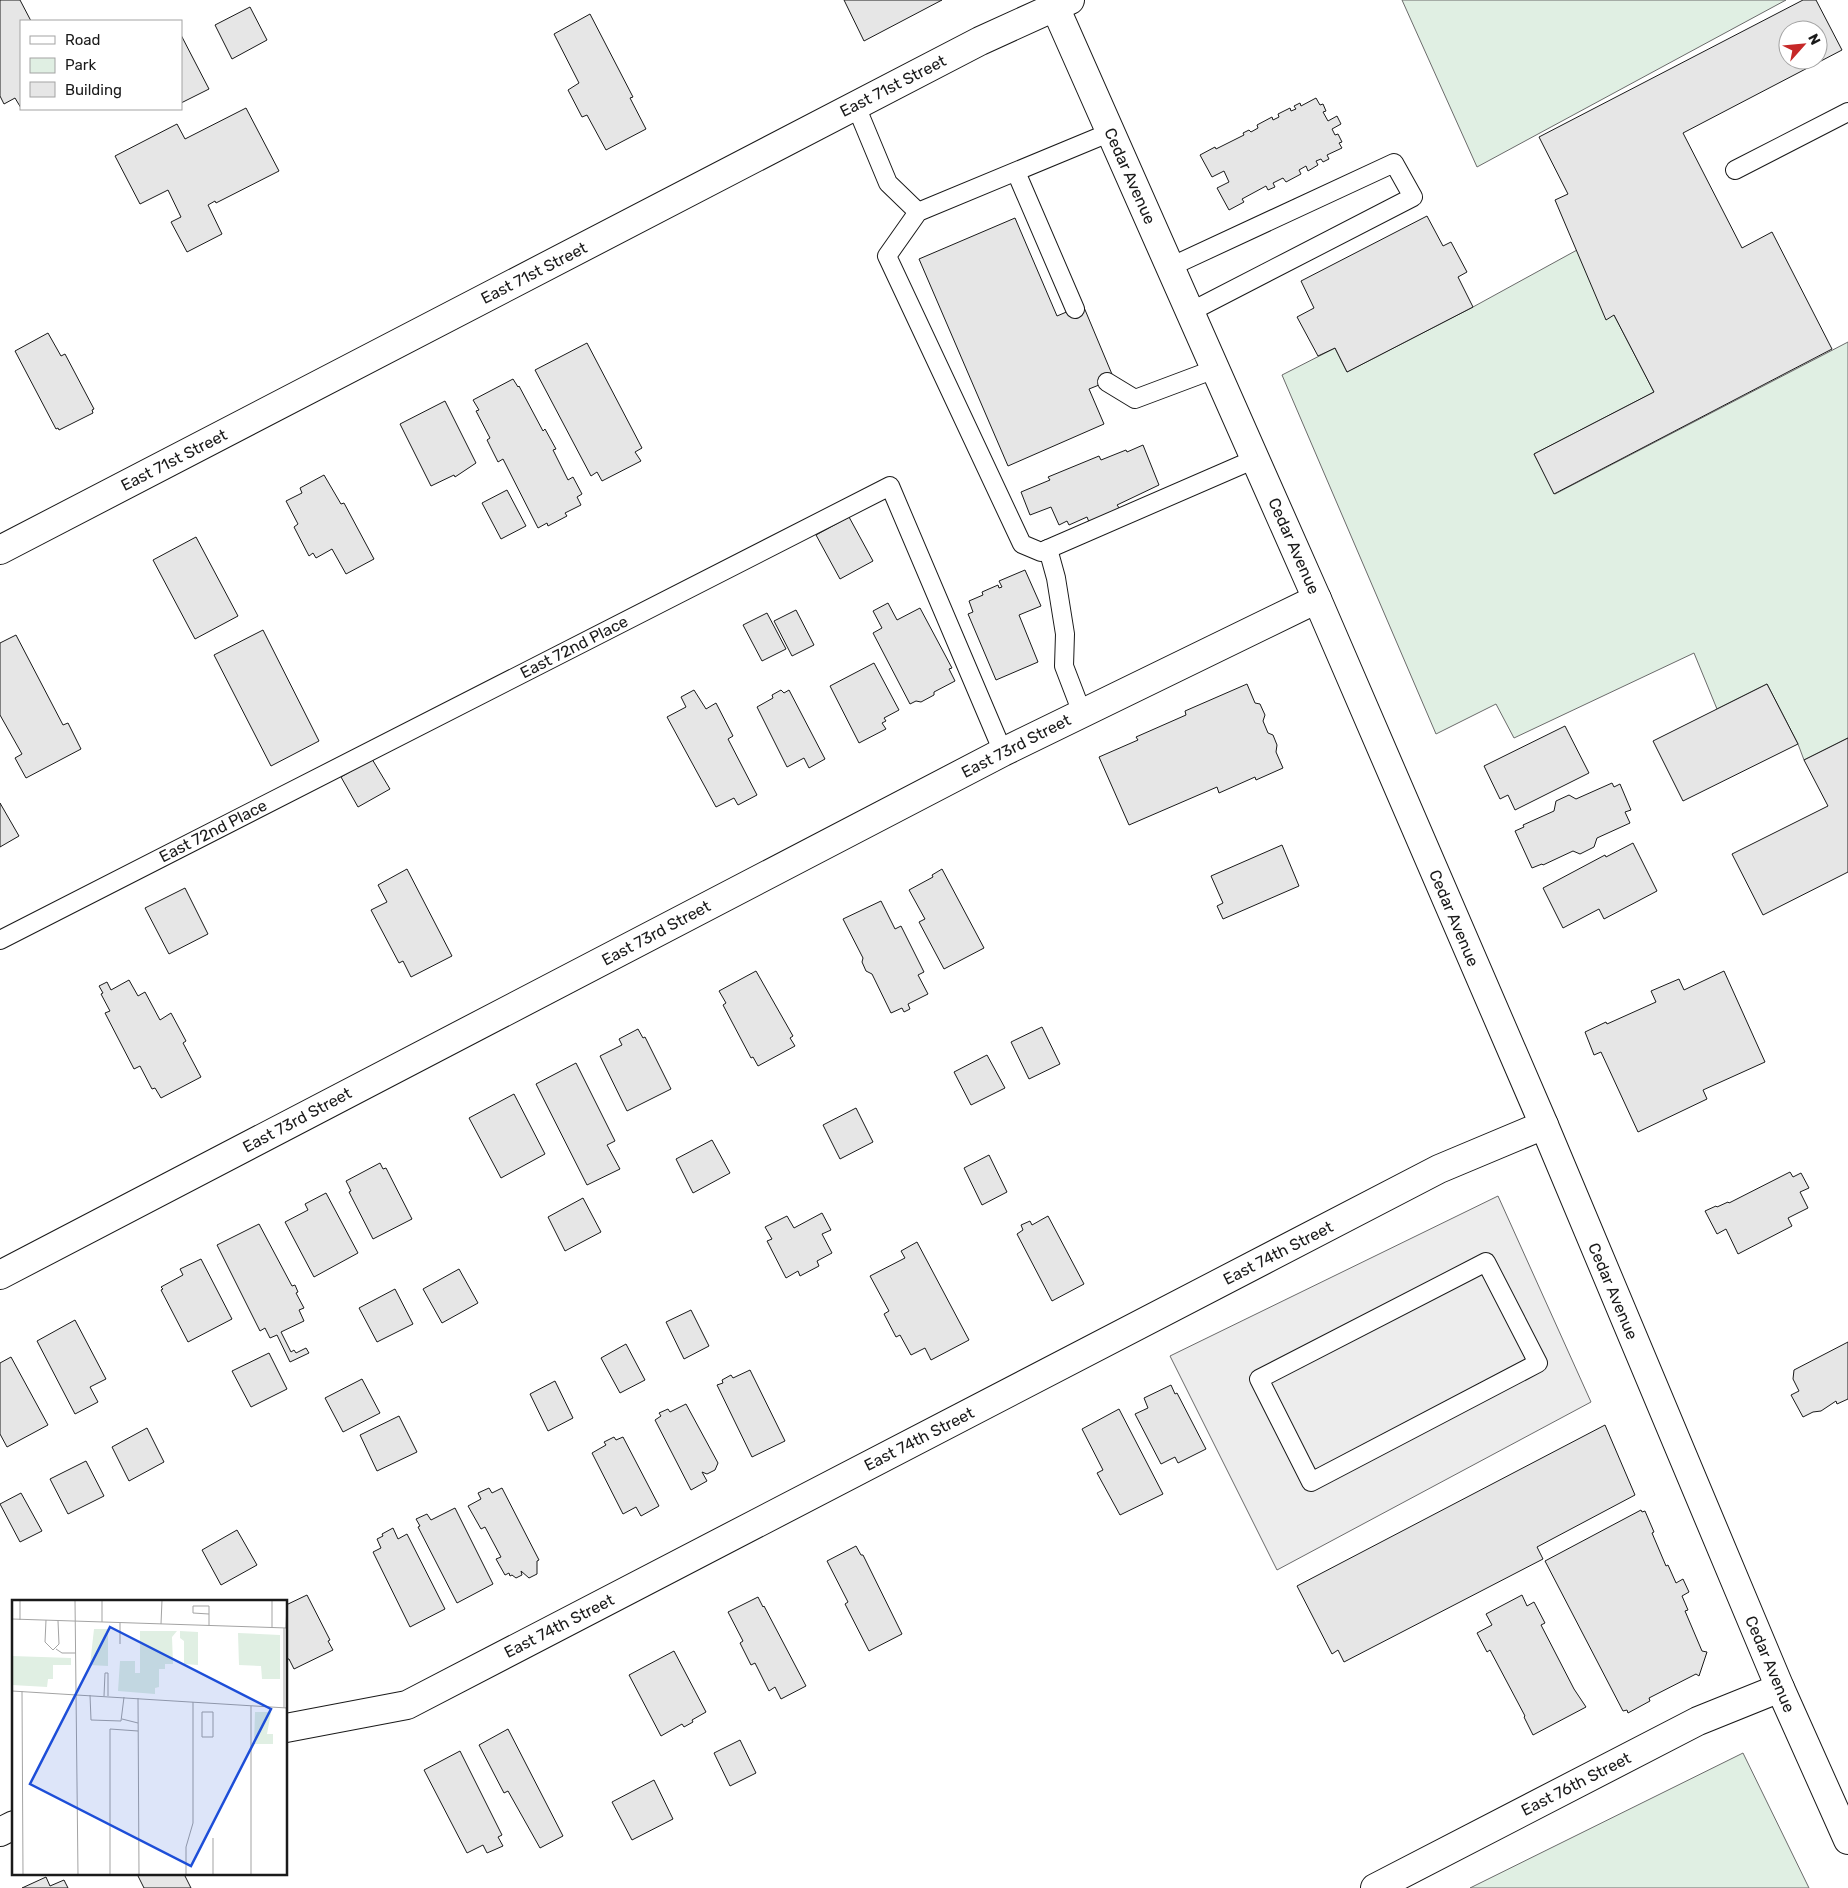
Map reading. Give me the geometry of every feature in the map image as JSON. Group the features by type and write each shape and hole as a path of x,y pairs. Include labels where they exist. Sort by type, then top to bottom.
{"street":[{"name":"East 71st Street","path":"0,550 980,41 1059,2"},
{"name":"Cedar Avenue","path":"1059,2 1111,132 1317,599 1544,1125 1780,1688 1848,1840"},
{"name":"East 73rd Street","path":"0,1276 1004,752 1317,599"},
{"name":"East 74th Street","path":"288,1728 407,1705 1439,1169 1544,1125"},
{"name":"East 76th Street","path":"1375,1888 1698,1721 1780,1688"},
{"path":"0,1832 12,1826"}],"lane":[{"path":"856,106 888,183 918,212"},
{"path":"1735,170 1848,112"},
{"path":"1111,132 918,212 887,256 1022,544 1042,552 1255,459"},
{"path":"1170,267 1394,163 1413,197 1190,312"},
{"path":"1016,172 1075,309"},
{"path":"1107,382 1134,399 1215,369"},
{"name":"East 72nd Place","path":"0,940 890,486 1004,752"},
{"path":"1048,549 1056,578 1065,634 1064,666 1082,713"},
{"path":"1486,1262 1538,1363 1311,1482 1259,1380 1486,1262"}],"green space":[{"path":"1402,0 1786,0 1477,167"},
{"path":"1577,250 1614,315 1654,392 1534,454 1555,494 1848,342 1848,738 1804,760 1798,744 1767,684 1717,709 1694,653 1514,738 1496,704 1436,734 1282,375 1335,348 1347,372 1473,307"},
{"path":"1743,1753 1809,1888 1470,1888"}],"shaded area":[{"path":"1498,1196 1591,1402 1277,1570 1170,1356"}],"building":[{"path":"0,0 20,0 30,20 20,20 20,106 15,98 4,104 0,96"},
{"path":"844,0 942,0 864,41"},
{"path":"1803,0 1816,0 1826,20 1778,20 1778,70 1804,70 1683,133 1742,248 1772,232 1832,349 1554,494 1534,454 1654,392 1614,315 1606,320 1555,200 1568,194 1539,137"},
{"path":"250,7 267,40 232,59 215,25"},
{"path":"590,14 633,97 630,98 646,129 606,150 587,115 582,117 568,90 579,83 554,34"},
{"path":"1828,23 1842,50 1828,57"},
{"path":"182,37 209,89 182,102"},
{"path":"1316,98 1320,105 1323,104 1326,111 1323,112 1328,121 1337,116 1341,124 1332,129 1335,135 1338,134 1342,142 1339,143 1342,148 1327,155 1329,159 1323,162 1321,159 1316,161 1318,165 1308,171 1306,166 1299,170 1301,174 1286,182 1283,178 1273,183 1275,187 1268,190 1266,186 1242,199 1244,202 1229,210 1217,188 1229,182 1224,171 1212,177 1200,155 1244,135 1243,133 1249,130 1251,132 1258,128 1257,125 1272,117 1273,120 1279,117 1278,114 1290,108 1291,111 1296,109 1294,106 1300,103 1301,106"},
{"path":"246,108 279,171 216,203 215,201 208,205 222,234 187,252 171,222 181,217 168,190 140,204 115,156 177,124 185,139"},
{"path":"1427,216 1443,246 1451,242 1467,272 1458,277 1473,307 1347,372 1335,348 1318,356 1297,317 1314,308 1301,281"},
{"path":"1015,218 1057,316 1083,305 1114,379 1089,389 1104,424 1008,466 919,259"},
{"path":"48,333 61,356 65,354 94,409 92,410 93,413 59,430 58,428 56,429 15,351"},
{"path":"587,343 642,448 635,452 641,461 602,481 597,472 591,476 535,370"},
{"path":"513,379 519,386 543,431 545,429 556,449 553,450 568,480 573,477 582,494 577,497 581,505 565,513 567,516 548,526 547,523 538,528 503,459 498,462 487,440 490,438 476,411 479,410 473,400"},
{"path":"445,401 476,463 455,477 454,475 431,486 400,424"},
{"path":"1143,445 1159,485 1117,505 1120,509 1089,522 1087,517 1069,525 1067,521 1059,525 1051,507 1030,515 1021,492 1050,480 1048,477 1099,456 1101,460"},
{"path":"324,475 341,504 344,503 374,559 346,574 332,549 316,558 313,553 309,556 294,527 298,524 286,501 302,493 300,488"},
{"path":"507,490 526,526 501,539 482,503"},
{"path":"849,517 873,561 840,579 816,535"},
{"path":"196,537 238,616 195,639 153,560"},
{"path":"1025,570 1041,606 1019,615 1038,662 996,680 968,614 973,612 969,601 983,595 982,592 998,585 999,588 1002,587 999,581"},
{"path":"888,603 897,620 920,608 952,668 949,669 955,681 934,692 934,695 921,702 916,701 910,704 873,633 882,628 873,611"},
{"path":"796,610 814,645 792,656 774,621"},
{"path":"767,613 786,649 762,661 743,625"},
{"path":"263,630 319,741 271,766 214,655"},
{"path":"16,635 63,725 68,723 81,749 26,778 15,758 22,754 0,715 0,643"},
{"path":"874,663 899,710 884,718 886,721 882,723 886,729 859,743 830,686"},
{"path":"1247,684 1255,703 1260,704 1265,715 1263,721 1268,733 1273,735 1277,745 1276,752 1283,768 1256,780 1255,777 1219,793 1217,787 1129,825 1099,757 1138,740 1136,737 1186,715 1185,711"},
{"path":"1767,684 1798,744 1683,801 1653,741"},
{"path":"694,690 706,709 716,703 733,736 728,739 757,795 738,805 734,798 716,807 667,717 686,707 681,697"},
{"path":"781,690 784,693 789,690 825,759 809,768 804,758 787,767 757,707 773,698 772,695"},
{"path":"1565,726 1589,773 1515,810 1508,795 1500,799 1484,766"},
{"path":"1848,738 1848,872 1763,915 1732,854 1828,806 1804,760"},
{"path":"372,759 390,789 358,807 341,777"},
{"path":"1612,783 1614,787 1620,784 1631,810 1625,812 1630,823 1597,838 1594,847 1580,854 1573,851 1532,868 1515,831 1524,827 1523,825 1554,811 1556,801 1569,795 1576,799"},
{"path":"0,803 19,836 0,847"},
{"path":"1633,843 1657,891 1604,919 1599,909 1563,928 1543,888 1605,855 1606,857"},
{"path":"1282,845 1299,886 1223,919 1217,906 1223,903 1211,876"},
{"path":"407,869 452,956 411,977 403,961 399,963 371,910 387,902 378,885"},
{"path":"942,869 984,948 944,969 919,922 925,919 909,890 933,877 932,875"},
{"path":"185,888 208,934 169,954 145,908"},
{"path":"881,901 895,929 901,926 924,972 918,975 928,994 908,1004 910,1009 904,1012 902,1008 891,1013 872,974 866,971 862,962 863,958 843,919"},
{"path":"756,971 793,1036 790,1038 795,1046 758,1066 753,1057 751,1058 723,1005 726,1003 719,991"},
{"path":"1724,971 1765,1062 1703,1090 1707,1099 1638,1132 1601,1052 1594,1055 1585,1032 1656,1002 1651,991 1679,979 1684,990"},
{"path":"129,980 138,996 145,992 160,1020 171,1013 186,1041 183,1043 201,1077 161,1098 155,1088 152,1089 140,1066 134,1069 105,1013 110,1011 99,986 107,982 111,990"},
{"path":"1042,1027 1060,1064 1029,1079 1011,1042"},
{"path":"638,1029 643,1038 645,1037 671,1089 627,1111 600,1056 622,1045 619,1039"},
{"path":"987,1055 1005,1088 971,1105 954,1072"},
{"path":"576,1063 615,1141 607,1145 620,1169 587,1185 536,1084"},
{"path":"514,1094 545,1154 501,1178 469,1118"},
{"path":"856,1108 873,1142 840,1159 823,1125"},
{"path":"712,1140 730,1173 693,1193 676,1159"},
{"path":"989,1155 1007,1192 982,1205 964,1168"},
{"path":"380,1163 383,1169 386,1168 412,1219 373,1239 349,1192 351,1191 346,1181"},
{"path":"1790,1172 1793,1177 1801,1173 1809,1188 1800,1192 1808,1208 1788,1218 1792,1226 1738,1254 1726,1229 1717,1234 1705,1211 1729,1203"},
{"path":"326,1193 358,1253 314,1277 285,1222 308,1210 305,1204"},
{"path":"583,1198 601,1232 565,1251 548,1217"},
{"path":"822,1213 831,1230 822,1234 832,1253 817,1261 819,1266 800,1276 798,1271 786,1278 767,1241 772,1239 765,1227 787,1216 794,1228"},
{"path":"1048,1216 1084,1284 1052,1301 1017,1234 1023,1230 1021,1225 1030,1221 1032,1225"},
{"path":"259,1224 292,1286 295,1285 298,1292 296,1293 304,1308 299,1310 304,1321 281,1332 291,1352 294,1350 296,1353 306,1348 309,1353 290,1362 277,1335 270,1338 265,1328 260,1331 217,1245"},
{"path":"917,1242 969,1340 931,1360 925,1348 911,1355 900,1335 896,1337 884,1314 889,1311 870,1276 905,1258 901,1251"},
{"path":"201,1259 232,1319 188,1342 161,1287 183,1275 180,1269"},
{"path":"459,1269 478,1303 442,1323 423,1289"},
{"path":"395,1289 413,1324 377,1342 359,1308"},
{"path":"691,1310 709,1346 684,1359 666,1322"},
{"path":"75,1320 106,1379 90,1387 98,1402 75,1414 37,1341"},
{"path":"1848,1342 1848,1399 1837,1404 1836,1401 1821,1411 1813,1412 1803,1417 1791,1395 1799,1391 1793,1379 1794,1370"},
{"path":"626,1344 645,1380 620,1393 601,1358"},
{"path":"269,1353 287,1389 251,1407 232,1371"},
{"path":"11,1357 48,1425 7,1447 0,1434 0,1363"},
{"path":"750,1370 785,1441 752,1457 717,1385 723,1383 722,1380 731,1375 733,1378"},
{"path":"362,1379 380,1413 343,1432 325,1398"},
{"path":"555,1381 573,1418 548,1431 530,1394"},
{"path":"1171,1385 1206,1449 1178,1463 1175,1457 1161,1464 1135,1414 1148,1408 1144,1398"},
{"path":"686,1404 718,1463 715,1470 707,1474 702,1472 707,1481 691,1490 655,1420 661,1416 659,1413 668,1409 670,1412"},
{"path":"1119,1409 1163,1494 1120,1515 1097,1473 1103,1470 1082,1429"},
{"path":"399,1416 417,1452 377,1471 360,1435"},
{"path":"1605,1425 1635,1495 1537,1547 1543,1559 1344,1662 1338,1650 1332,1654 1297,1586"},
{"path":"147,1428 164,1462 129,1481 112,1447"},
{"path":"614,1437 616,1440 623,1437 659,1506 641,1516 636,1507 623,1514 592,1453 606,1445 604,1442"},
{"path":"86,1461 104,1496 68,1514 50,1479"},
{"path":"489,1488 492,1493 502,1488 539,1560 537,1561 537,1574 529,1578 521,1571 522,1575 516,1578 512,1575 510,1576 509,1573 505,1575 496,1559 501,1557 485,1527 481,1529 468,1506 481,1499 478,1493"},
{"path":"21,1493 42,1531 20,1542 0,1504"},
{"path":"455,1508 493,1584 457,1603 418,1527 420,1526 416,1519 427,1514 431,1520"},
{"path":"1641,1510 1642,1512 1645,1511 1666,1566 1668,1565 1676,1583 1683,1579 1689,1592 1682,1596 1688,1610 1685,1611 1702,1651 1707,1652 1699,1676 1696,1674 1649,1698 1650,1701 1628,1713 1627,1710 1623,1711 1545,1561"},
{"path":"393,1528 398,1539 407,1534 445,1609 410,1627 373,1552 381,1548 377,1539"},
{"path":"237,1530 257,1565 221,1585 202,1550"},
{"path":"856,1546 861,1555 863,1555 902,1634 869,1651 845,1604 848,1602 827,1561"},
{"path":"307,1595 330,1640 328,1641 333,1650 294,1669 288,1659 288,1604"},
{"path":"1522,1595 1527,1606 1534,1602 1545,1623 1541,1625 1574,1689 1586,1707 1533,1735 1490,1650 1487,1652 1477,1633 1492,1625 1486,1614"},
{"path":"758,1597 806,1686 781,1699 775,1687 769,1691 755,1663 751,1665 740,1643 743,1641 728,1612"},
{"path":"674,1651 706,1712 684,1727 682,1724 661,1736 629,1675"},
{"path":"508,1729 563,1836 540,1848 508,1791 504,1793 479,1745"},
{"path":"740,1740 756,1773 730,1786 714,1753"},
{"path":"460,1751 502,1835 498,1837 503,1846 487,1853 483,1845 467,1853 424,1770"},
{"path":"654,1780 673,1819 632,1840 612,1802"},
{"path":"138,1876 185,1876 191,1888 144,1888"},
{"path":"46,1877 50,1886 64,1880 68,1888 22,1888"}]}
